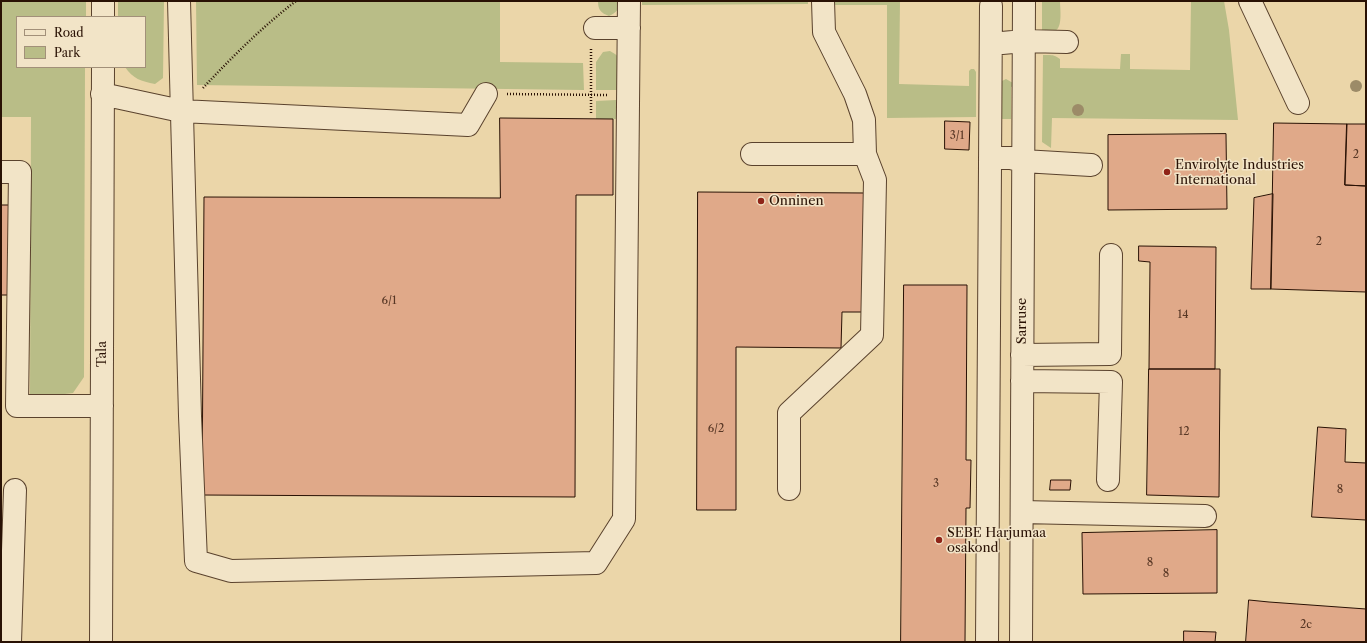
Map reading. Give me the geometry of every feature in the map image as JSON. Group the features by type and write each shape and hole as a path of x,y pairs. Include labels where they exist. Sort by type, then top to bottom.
{"street":[{"path":"103,1 103,16"},
{"path":"178,1 196,561 230,570 596,563 624,519 629,1"},
{"path":"789,489 789,413 872,334 875,180 865,154 864,120 855,94 824,32 823,1"},
{"name":"Sarruse","path":"1021,642 1024,1"},
{"path":"1250,1 1298,103"},
{"path":"986,642 991,6"},
{"path":"593,35 629,28"},
{"path":"991,44 1024,41 1067,42"},
{"name":"Tala","path":"101,642 102,68"},
{"path":"102,94 181,111 468,125 486,94"},
{"path":"752,154 865,154"},
{"path":"990,158 1011,158 1023,161 1091,164"},
{"path":"1,172 20,172 9,406 102,406"},
{"path":"1022,354 1110,354 1111,255"},
{"path":"1022,381 1111,382 1108,480"},
{"path":"10,642 14,490"},
{"path":"1022,512 1205,516"},
{"path":"987,610 1021,610"}],"path":[{"path":"181,111 248,41 296,1"},
{"path":"591,114 593,35"},
{"path":"486,94 628,95"}],"green space":[{"path":"1,1 86,1 86,16 16,16 16,68 85,68 84,377 73,393 49,396 30,395 31,117 1,117"},
{"path":"118,1 164,1 163,78 155,84 138,79 126,68 146,68 146,16 118,16"},
{"path":"196,1 500,1 500,62 583,63 584,90 197,85"},
{"path":"598,1 619,1 619,6 616,12 609,16 600,11"},
{"path":"642,1 808,1 808,4 642,5"},
{"path":"834,1 900,1 899,84 969,86 969,71 974,69 976,72 976,117 887,118 887,5 834,5"},
{"path":"1042,1 1060,1 1060,22 1058,29 1055,31 1042,32"},
{"path":"1191,1 1224,1 1229,30 1238,120 1052,118 1051,148 1042,142 1043,55 1058,57 1060,59 1060,68 1120,69 1121,54 1130,54 1130,69 1190,70"},
{"path":"610,51 619,57 620,90 596,90 596,62 603,52"},
{"path":"1006,79 1013,83 1014,86 1011,87 1011,119 1000,119 1000,85 1002,81"},
{"path":"616,100 623,119 596,119 596,101"}],"building":[{"path":"500,118 613,119 613,195 576,195 575,497 202,495 204,197 500,198"},
{"path":"945,121 970,122 969,150 945,149"},
{"path":"1274,123 1347,124 1345,185 1366,186 1366,292 1271,289"},
{"path":"1347,124 1366,124 1366,186 1345,185"},
{"name":"Envirolyte Industries International","path":"1226,134 1227,209 1108,210 1108,135"},
{"path":"698,192 866,193 865,312 842,312 841,348 736,347 736,510 697,510"},
{"path":"1273,194 1271,289 1251,289 1254,198"},
{"path":"1,205 10,205 9,295 1,295"},
{"path":"1139,246 1216,247 1215,369 1149,369 1150,262 1139,261"},
{"path":"904,285 967,285 966,460 971,460 970,508 966,508 965,642 901,642"},
{"path":"1149,369 1220,369 1219,497 1147,495"},
{"path":"1318,427 1346,429 1345,462 1366,463 1366,520 1312,517"},
{"path":"1051,480 1071,480 1070,490 1050,490"},
{"path":"1217,530 1217,593 1083,594 1082,533"},
{"path":"1249,600 1366,609 1366,642 1246,642"},
{"path":"1184,631 1216,632 1215,642 1184,642"}],"place":[{"name":"Envirolyte Industries International","path":"1167,172"},
{"name":"Onninen","path":"761,201"},
{"name":"SEBE Harjumaa osakond","path":"939,540"}]}
